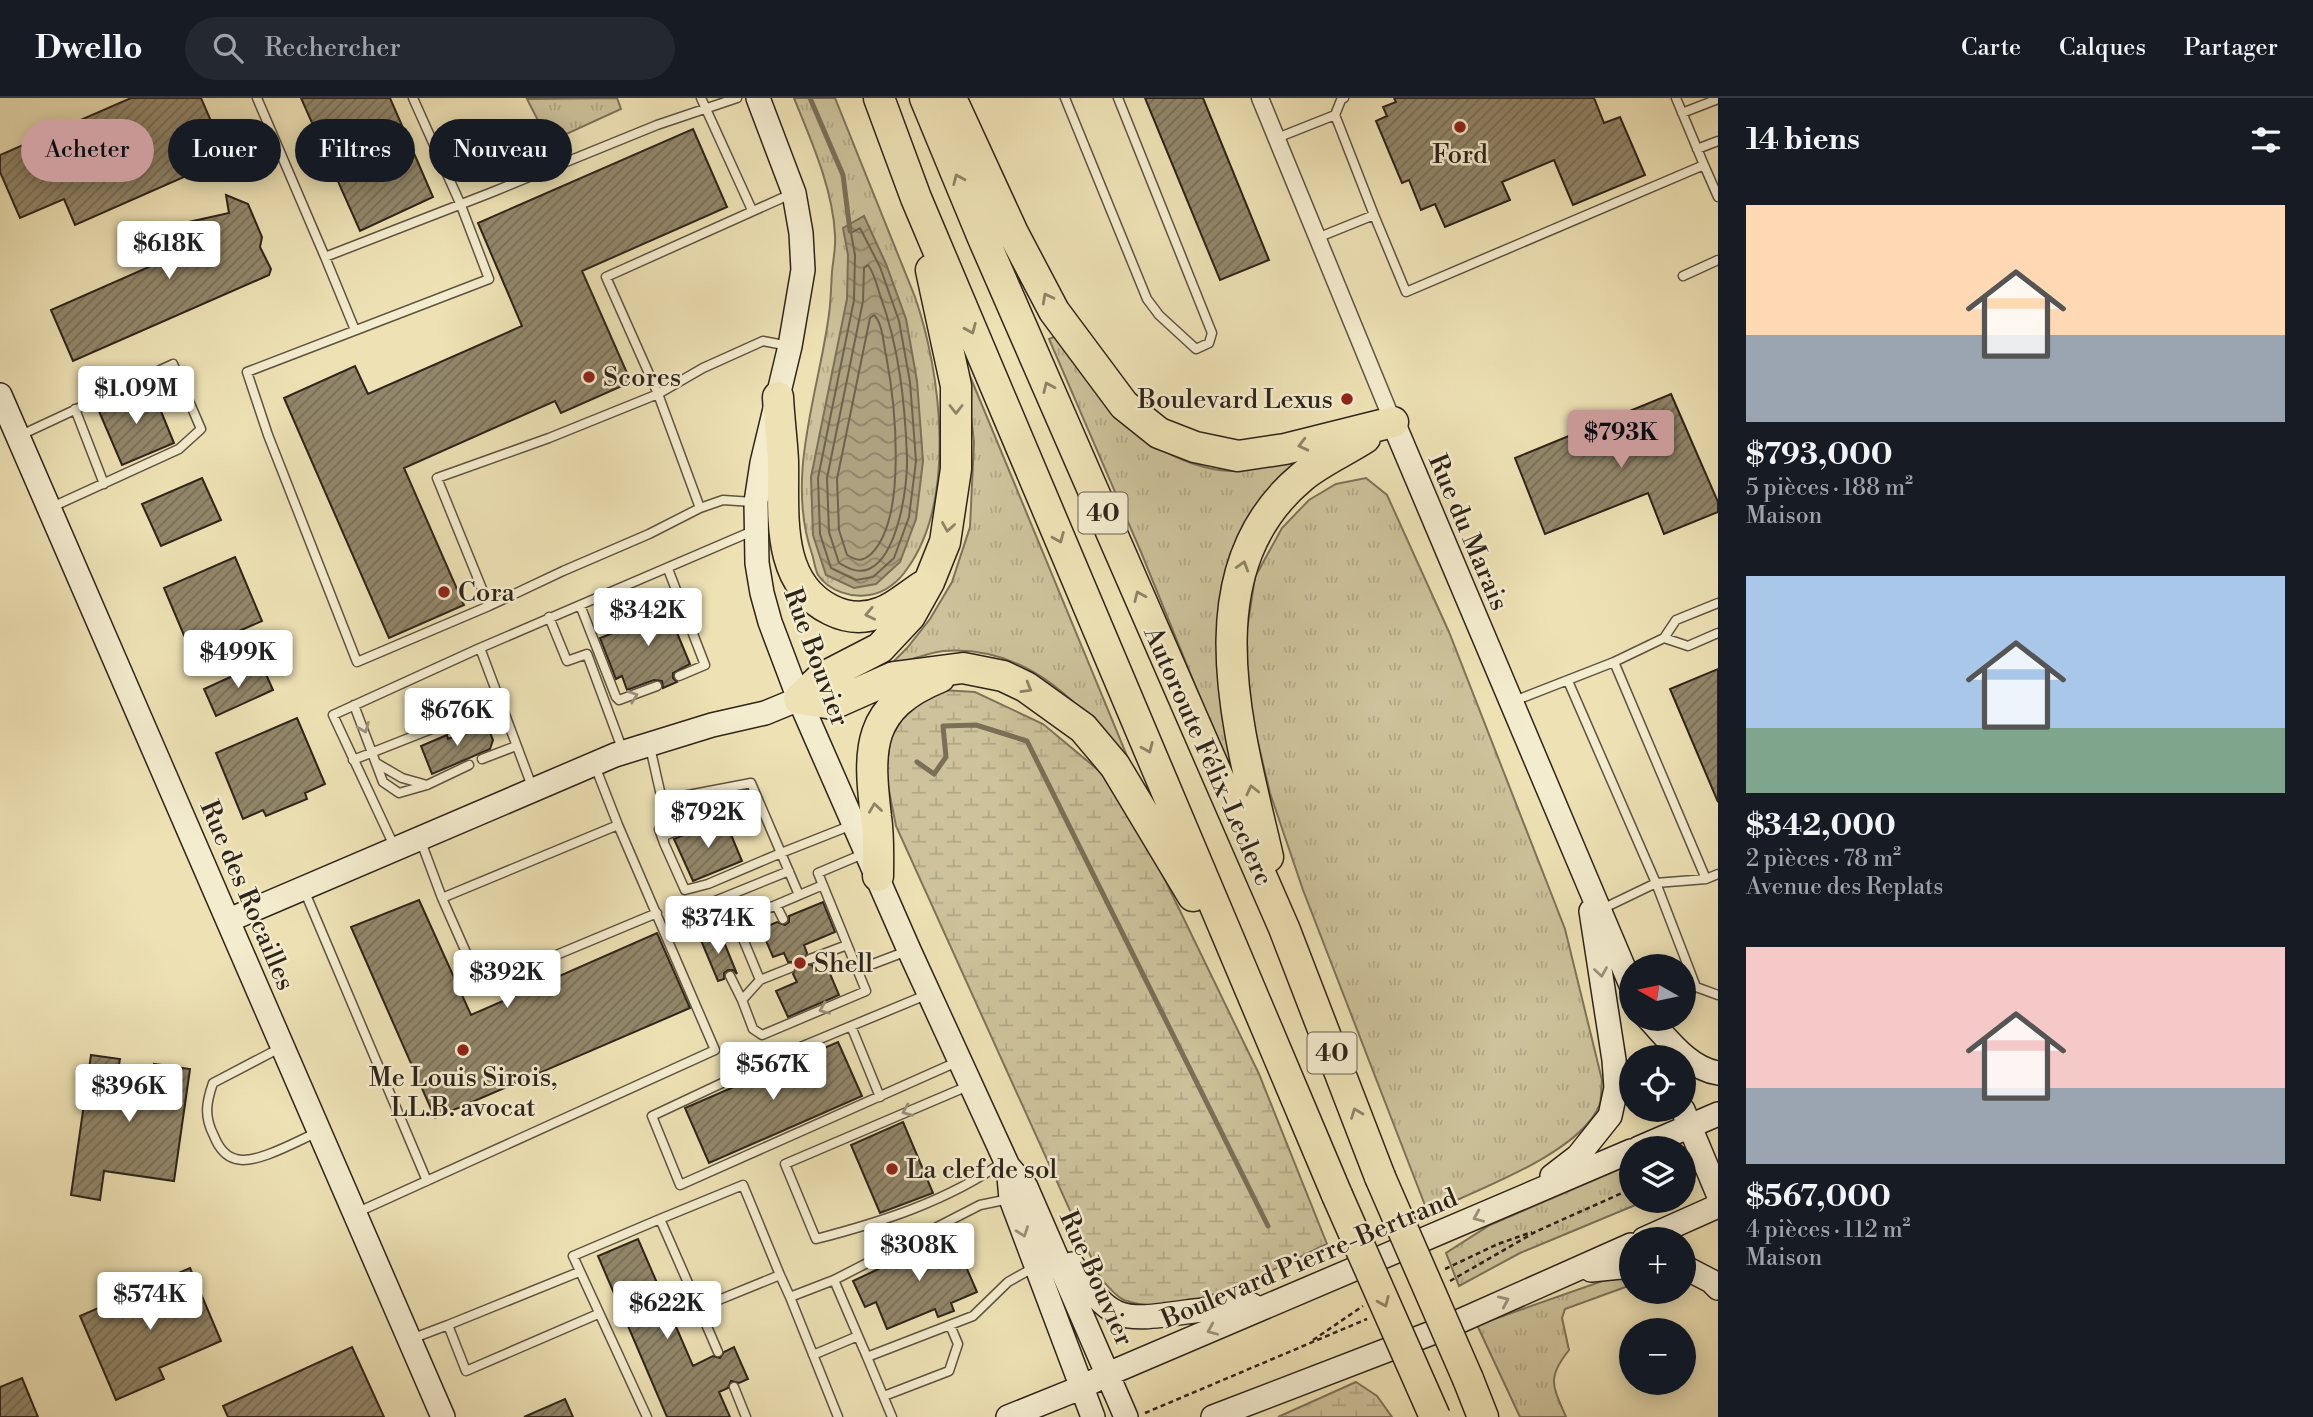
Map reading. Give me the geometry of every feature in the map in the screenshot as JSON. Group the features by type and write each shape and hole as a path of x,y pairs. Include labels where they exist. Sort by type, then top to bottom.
{"highway":[{"name":"Autoroute Félix-Leclerc","path":"879,98 916,198 1337,1195 1435,1417"},
{"name":"Autoroute Félix-Leclerc","path":"925,98 983,238 1284,928 1380,1177 1478,1402"},
{"path":"951,98 1013,233 1054,311 1124,405 1159,433 1195,447 1238,456 1285,449 1393,422"},
{"path":"799,699 820,679 880,648 910,616 929,582 945,542 957,469 956,386 916,198"},
{"path":"778,397 783,461 783,521 787,553 805,591 820,605 840,615 864,617 885,611 929,582"},
{"path":"1284,928 1236,719 1231,668 1233,615 1238,580 1249,546 1273,508 1295,484 1393,422"},
{"path":"799,699 833,704 894,677 963,668 1003,676 1026,687 1083,728 1115,766 1181,874 1262,1018"},
{"path":"873,864 877,820 871,780 873,742 878,730 887,713 907,695 928,682 963,668"}],"street":[{"name":"Rue Bouvier","path":"758,98 794,193 801,233 803,270 790,346 762,463 756,502 757,563 769,622 799,699 970,1085 1007,1163 1026,1187 1108,1374 1133,1416"},
{"name":"Rue du Marais","path":"1260,98 1393,422 1619,956"},
{"name":"Rue des Rocailles","path":"0,395 443,1417"},
{"path":"229,920 624,751 765,713 799,699"},
{"path":"1524,1197 1578,1156 1610,1116 1616,1088 1586,881"},
{"path":"1659,1031 1689,1061 1710,1072 1718,1073"},
{"path":"1696,1117 1718,1114"},
{"path":"1658,1136 1680,1122"},
{"path":"1688,1122 1718,1194"},
{"name":"Boulevard Pierre-Bertrand","path":"1008,1417 1619,1156"},
{"name":"Rue Bouvier","path":"1007,1163 1011,1199 1093,1417"},
{"path":"1671,1227 1718,1206"},
{"path":"1038,1212 1050,1226 1088,1289 1108,1307 1122,1315 1139,1319 1275,1303"},
{"path":"1213,1417 1441,1329 1619,1250"},
{"path":"1567,1273 1619,1267"},
{"path":"1696,1273 1718,1288"},
{"path":"1254,1417 1304,1382"}],"lane":[{"path":"257,98 355,330"},
{"path":"413,98 460,204 489,279 247,372 268,435 357,662 489,606 700,508 723,500 756,502"},
{"path":"701,98 752,210"},
{"path":"325,257 490,194 657,125 737,98"},
{"path":"1065,98 1147,299 1159,315 1196,349 1209,343 1212,333 1118,98"},
{"path":"1344,98 1335,115 1406,292 1704,165"},
{"path":"1676,98 1718,197"},
{"path":"1682,113 1718,99"},
{"path":"1276,139 1335,115"},
{"path":"1697,149 1718,141"},
{"path":"700,508 658,394 606,277 794,193"},
{"path":"1317,238 1374,215"},
{"path":"1683,276 1718,260"},
{"path":"489,606 438,478 549,438 658,394 703,368 763,341 790,346"},
{"path":"18,436 173,364 201,429 179,449 50,509"},
{"path":"75,409 104,484"},
{"path":"396,850 333,715 549,617 755,530"},
{"path":"668,569 705,665 680,676"},
{"path":"1511,702 1614,662 1664,638 1676,620 1718,603"},
{"path":"580,605 616,697 620,700 627,699 657,686"},
{"path":"549,617 567,661 587,654 624,751"},
{"path":"1664,638 1688,646 1718,634"},
{"path":"480,648 533,790"},
{"path":"1614,662 1706,879"},
{"path":"1568,681 1656,883 1696,987 1718,996"},
{"path":"353,760 500,702"},
{"path":"354,705 383,782 399,793 428,785 469,765"},
{"path":"649,744 662,800 751,783 799,895"},
{"path":"482,759 516,746"},
{"path":"355,1214 715,1050 594,763"},
{"path":"378,764 402,778 428,785"},
{"path":"664,843 664,836 757,797"},
{"path":"706,818 698,812 684,813 663,822 659,830 685,890 708,884 854,824"},
{"path":"442,898 618,825"},
{"path":"420,839 442,898 476,975 482,981 489,983 657,913"},
{"path":"730,976 753,1029 762,1035 866,991 818,873 873,864"},
{"path":"713,933 706,914 710,904 789,870"},
{"path":"1600,910 1656,883 1706,879 1718,874"},
{"path":"760,980 736,922 823,886"},
{"path":"303,890 427,1181"},
{"path":"776,905 783,919"},
{"path":"810,959 847,945"},
{"path":"857,970 909,950"},
{"path":"742,1000 760,980 790,968"},
{"path":"929,994 786,1053 652,1116 680,1185 960,1061"},
{"path":"851,1026 880,1097"},
{"path":"282,1046 213,1083 206,1103 207,1121 222,1152 236,1160 255,1159 319,1131"},
{"path":"970,1085 785,1164 816,1239 879,1223 975,1181 1007,1163"},
{"path":"647,1417 573,1256 743,1185 838,1417"},
{"path":"789,1297 834,1280 980,1205 1011,1199"},
{"path":"660,1219 718,1352"},
{"path":"867,1357 973,1315 1008,1282 1036,1266"},
{"path":"410,1340 579,1272"},
{"path":"699,1308 780,1275"},
{"path":"834,1280 892,1417"},
{"path":"447,1325 466,1371 598,1314"},
{"path":"884,1396 949,1371 958,1344 950,1325"},
{"path":"813,1355 858,1336"},
{"path":"734,1387 746,1417"}],"path":[{"path":"1537,1231 1619,1194"},
{"path":"1133,1416 1311,1342"}],"green space":[{"path":"617,98 621,109 572,131 572,119 537,119 527,99"},
{"path":"794,98 835,98 915,297 932,361 940,435 933,508 923,541 907,569 886,589 869,595 841,592 823,581 816,570 805,524 803,464 829,314 835,240 826,183"},
{"path":"1056,336 1114,412 1150,443 1171,455 1194,464 1230,471 1257,467 1304,453 1306,461 1243,536 1236,762 1227,764 1141,552 1049,339"},
{"path":"965,364 1132,768 1094,723 1052,684 1029,669 1003,658 975,652 944,651 887,668 930,619 952,582 970,527 974,442"},
{"path":"1366,478 1387,495 1449,632 1565,929 1602,1080 1599,1106 1588,1123 1570,1140 1523,1169 1428,1213 1303,890 1270,793 1252,718 1245,643 1255,577 1282,528 1309,500 1336,484"},
{"path":"942,690 975,692 1043,724 1121,789 1259,1074 1327,1244 1227,1290 1172,1304 1147,1305 1124,1300 1101,1279 896,826 886,776 890,739 904,716 923,697"},
{"path":"1619,1169 1619,1212 1520,1253 1459,1286 1446,1253 1490,1225"},
{"path":"1619,1275 1619,1289 1565,1309 1562,1318 1569,1350 1557,1368 1554,1383 1566,1417 1520,1417 1477,1325"},
{"path":"1356,1382 1377,1396 1392,1417 1278,1417"}],"water":[{"path":"864,216 886,264 906,319 917,381 923,461 916,519 900,562 876,584 854,588 826,575 813,535 811,477 847,299 848,255 843,228"}],"building":[{"path":"131,98 201,98 210,119 168,119 168,182 173,182 75,225 64,199 20,218 0,172 0,155 21,146 21,182 154,182 154,119 83,119"},
{"path":"301,98 390,98 399,119 310,119"},
{"path":"1145,98 1203,98 1269,260 1220,280"},
{"path":"1394,98 1594,98 1604,123 1620,117 1645,175 1573,205 1554,160 1502,182 1510,200 1445,227 1435,204 1421,210 1409,180 1402,183 1376,121 1387,116 1383,107 1396,102"},
{"path":"693,129 727,207 582,271 631,382 561,413 555,401 404,468 464,605 389,638 284,398 355,366 368,394 522,326 478,223"},
{"path":"415,156 433,197 360,231 338,182 415,182"},
{"path":"226,195 248,204 262,237 260,247 271,269 269,275 73,361 51,310 149,267 143,245 186,235 184,223 229,213"},
{"path":"151,387 174,443 122,465 98,409"},
{"path":"1671,394 1718,502 1718,512 1664,534 1648,493 1545,534 1515,458"},
{"path":"202,478 221,520 161,546 142,504"},
{"path":"235,557 262,621 191,652 164,588"},
{"path":"673,600 682,625 675,628 690,664 673,673 677,682 663,688 662,681 654,680 627,690 622,676 616,679 600,638 631,626 628,619"},
{"path":"261,663 273,690 216,716 204,689"},
{"path":"1718,669 1718,802 1670,689"},
{"path":"297,718 325,784 305,793 307,799 266,816 263,810 243,819 216,753"},
{"path":"486,723 493,740 490,749 432,774 421,746 447,735 448,739"},
{"path":"724,818 742,861 693,881 674,839"},
{"path":"419,900 471,1015 657,933 690,1008 435,1118 351,927"},
{"name":"Shell","path":"823,902 835,932 804,945 807,953 804,961 812,965 816,974 828,969 839,995 788,1017 776,991 797,982 793,974 796,966 793,962 788,962 784,953 773,957 761,929 777,922 785,925 789,922 789,916"},
{"path":"719,930 737,974 728,970 724,973 724,979 718,981 700,938 707,936 716,939"},
{"path":"838,1042 862,1096 709,1163 685,1108"},
{"path":"91,1055 120,1059 118,1070 153,1075 154,1064 190,1069 174,1181 104,1171 100,1200 71,1195"},
{"name":"La clef de sol","path":"903,1122 933,1193 880,1213 851,1145"},
{"path":"950,1230 977,1292 951,1303 954,1311 938,1317 935,1309 887,1329 876,1302 865,1307 853,1281 925,1247 923,1242"},
{"path":"638,1239 693,1366 713,1356 720,1358 724,1352 734,1347 748,1379 739,1383 731,1381 728,1388 719,1392 730,1417 667,1417 598,1256"},
{"path":"190,1268 221,1341 159,1368 164,1379 116,1400 80,1316"},
{"path":"352,1347 384,1417 228,1417 223,1406"},
{"path":"22,1378 38,1417 0,1417 0,1387"},
{"path":"565,1399 573,1417 524,1417"}],"waterway":[{"path":"810,98 843,175 850,231"},
{"path":"917,762 934,774 946,757 943,726 976,725 1027,741 1268,1226"}],"place":[{"name":"Ford","path":"1460,127"},
{"name":"Scores","path":"589,377"},
{"name":"Boulevard Lexus","path":"1347,399"},
{"name":"Cora","path":"444,592"},
{"name":"Shell","path":"800,963"},
{"name":"Me Louis Sirois, LL.B. avocat","path":"463,1050"},
{"name":"La clef de sol","path":"892,1169"}]}
